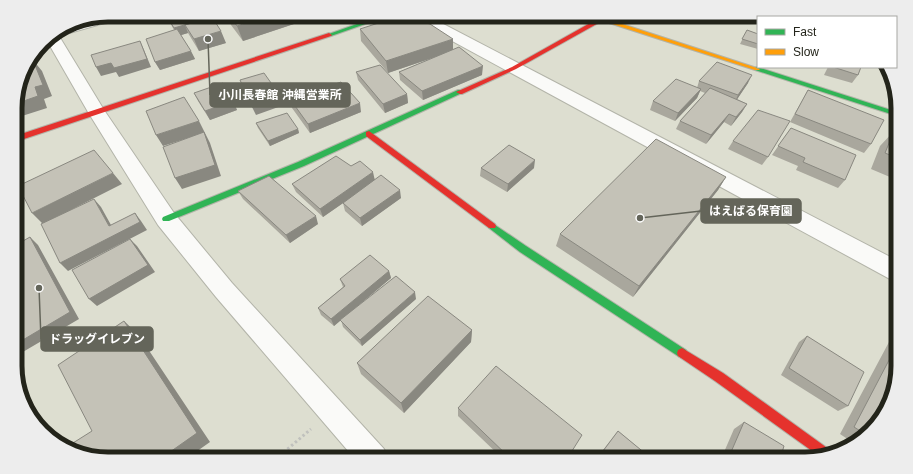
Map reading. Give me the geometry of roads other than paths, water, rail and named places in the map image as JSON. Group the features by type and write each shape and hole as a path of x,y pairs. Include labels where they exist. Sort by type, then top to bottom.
{"street":[{"path":"22,137 367,22"},
{"path":"427,22 891,268"},
{"path":"166,219 300,164 514,68 596,22"},
{"path":"610,22 891,112"},
{"path":"54,40 97,112 166,219 224,290 368,452"},
{"path":"369,134 523,249 719,377 821,450"}],"place":[{"name":"小川長春館 沖縄営業所","path":"208,39"},
{"name":"はえばる保育園","path":"640,218"},
{"name":"ドラッグイレブン","path":"39,288"}]}
